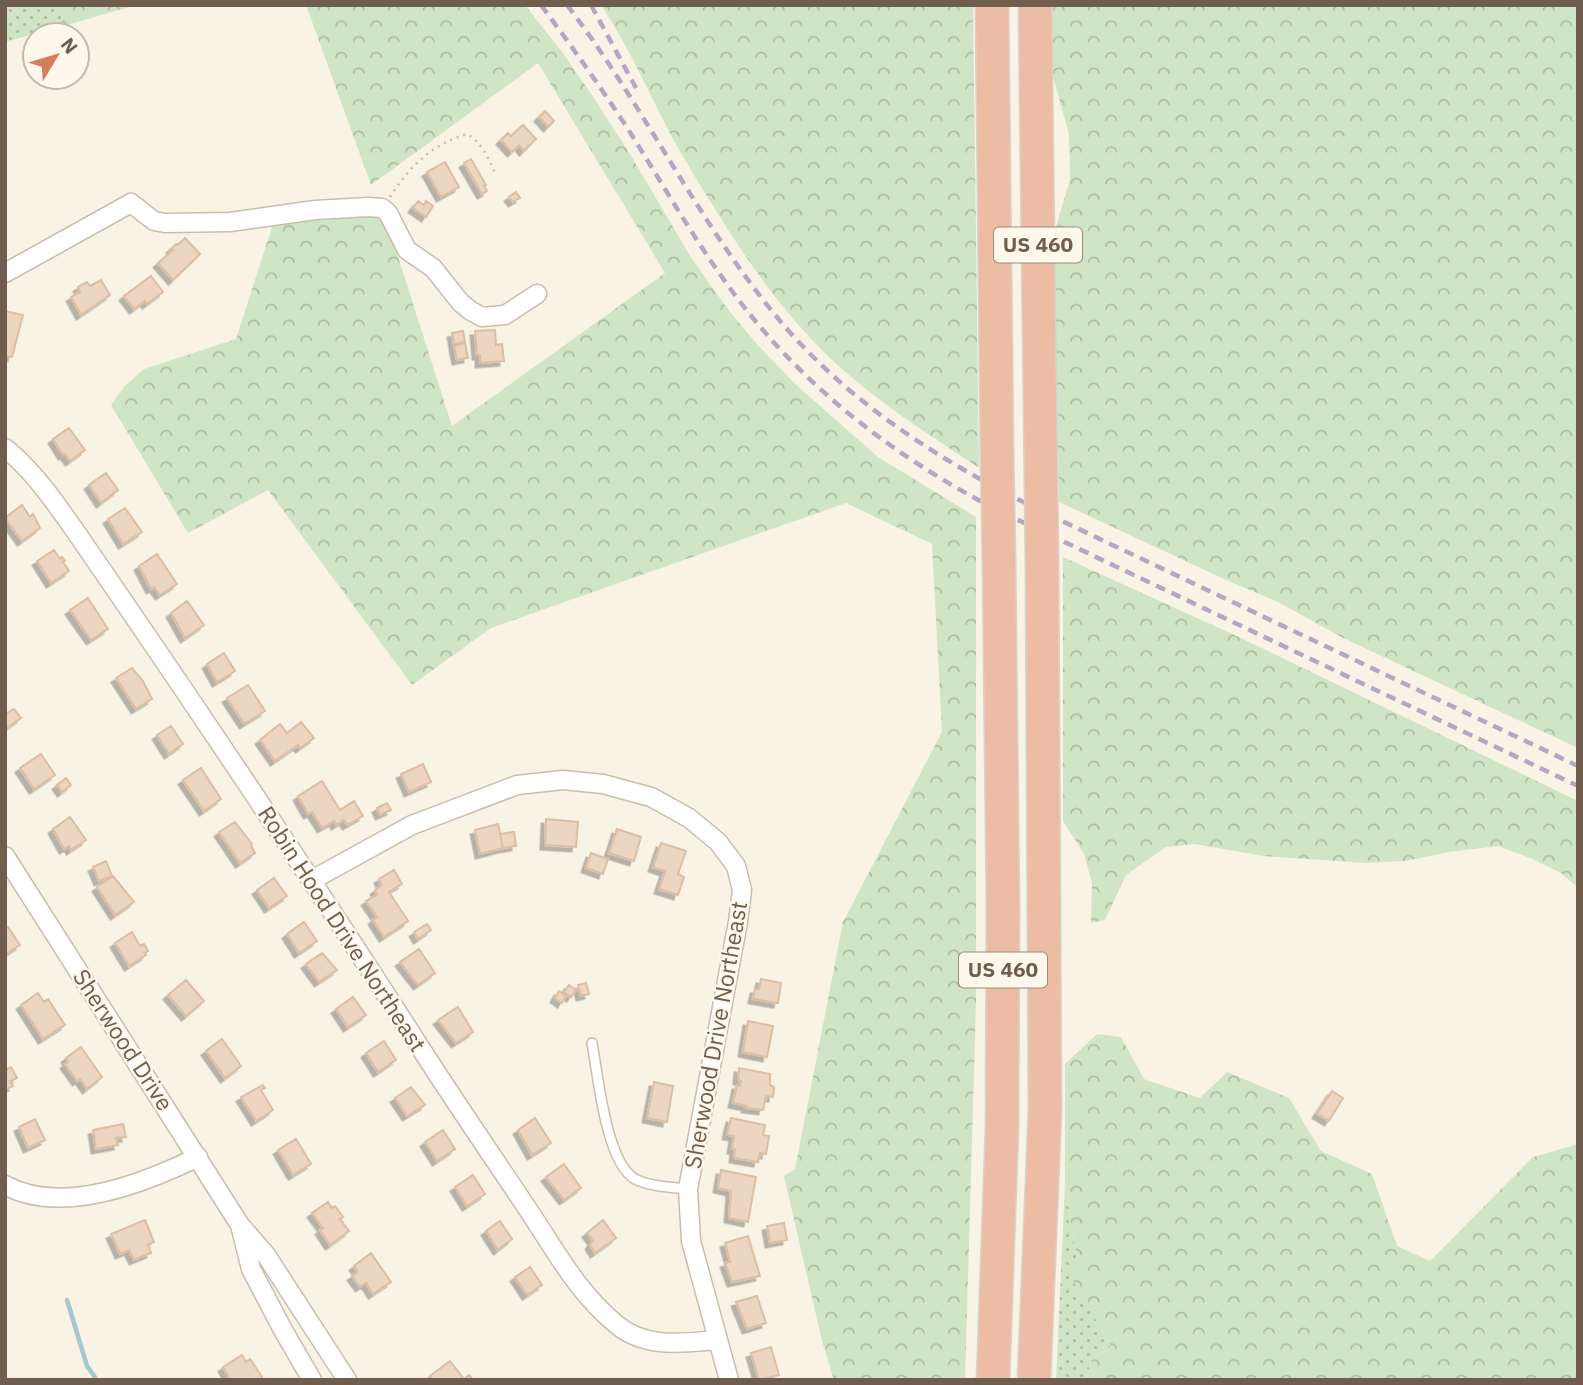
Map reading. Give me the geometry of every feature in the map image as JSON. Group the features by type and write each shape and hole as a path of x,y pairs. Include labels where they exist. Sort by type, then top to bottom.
{"highway":[{"name":"US 460","path":"992,5 1003,909 1002,1129 992,1380"},
{"name":"US 460","path":"1034,1380 1045,1109 1035,5"}],"street":[{"path":"5,273 131,203 154,220 165,223 230,222 315,210 368,207 382,208 388,213 407,250 433,268 461,303 482,317 505,315 537,294"},
{"name":"Robin Hood Drive Northeast","path":"5,448 40,482 78,534 312,880 447,1090 565,1265 595,1304 617,1326 646,1342 718,1340"},
{"name":"Sherwood Drive Northeast","path":"312,880 412,825 463,804 529,783 563,780 603,784 651,797 689,818 719,842 736,866 742,890 688,1189 691,1241 729,1380"},
{"name":"Sherwood Drive","path":"5,856 240,1226 266,1255 347,1380"},
{"path":"5,1185 19,1192 53,1199 88,1195 161,1175 198,1157"},
{"name":"Sherwood Drive","path":"240,1226 251,1269 312,1380"}],"lane":[{"path":"592,1043 611,1146 622,1166 632,1177 646,1183 688,1189"}],"path":[{"path":"382,208 412,166 434,148 467,134 483,147 496,175"}],"green space":[{"path":"5,5 66,5 62,21 21,21 21,38 5,42"},
{"path":"66,5 136,5 81,21 62,21"},
{"path":"306,5 525,5 592,95 692,259 756,343 794,383 878,457 976,517 976,1003 965,1380 834,1380 822,1341 784,1176 795,1169 843,922 942,732 932,544 846,503 491,628 412,685 268,490 188,533 111,405 125,386 144,369 236,339 273,224 373,212 386,219 452,426 665,273 538,63 371,185"},
{"path":"601,5 973,5 979,468 864,388 829,357 787,312 731,235 698,181"},
{"path":"1051,5 1578,5 1578,748 1343,638 1278,602 1059,502 1054,234 1070,179 1069,134 1052,73"},
{"path":"1063,557 1241,638 1578,801 1578,888 1561,873 1498,846 1405,861 1366,863 1263,856 1195,844 1166,847 1126,875 1105,920 1091,923 1092,883 1084,854 1063,821"},
{"path":"1097,1034 1121,1037 1144,1079 1200,1098 1227,1072 1289,1098 1321,1151 1372,1174 1397,1246 1430,1261 1533,1157 1578,1144 1578,1380 1086,1380 1091,1361 1111,1346 1065,1267 1077,1260 1065,1184 1065,1064"},
{"path":"1065,1184 1077,1260 1066,1267 1111,1346 1091,1361 1086,1380 1056,1380"}],"building":[{"path":"545,111 554,121 548,127 539,117"},
{"path":"523,125 536,139 524,151 519,145 512,152 501,140 508,133 511,136"},
{"path":"471,159 486,185 484,186 487,191 482,194 464,163"},
{"path":"445,162 459,187 441,197 427,172"},
{"path":"516,192 520,198 513,202 509,197"},
{"path":"418,201 424,205 426,201 433,206 426,217 413,208"},
{"path":"185,238 200,254 173,280 158,263"},
{"path":"151,276 163,292 147,304 145,301 134,309 124,296"},
{"path":"101,280 110,295 81,315 71,297 80,292 78,287 87,282 90,286"},
{"path":"5,311 23,315 12,357 5,356"},
{"path":"495,330 496,345 502,344 504,361 480,363 475,331"},
{"path":"463,331 465,342 454,344 452,333"},
{"path":"465,343 468,358 457,360 454,346"},
{"path":"69,428 85,450 70,461 53,439"},
{"path":"106,473 118,490 101,503 89,485"},
{"path":"22,505 30,517 33,514 40,528 22,541 5,518"},
{"path":"125,508 142,532 123,544 108,519"},
{"path":"54,550 60,559 62,557 65,561 63,562 69,571 51,583 37,561"},
{"path":"157,554 177,584 160,595 154,587 151,589 139,566"},
{"path":"88,598 108,629 91,640 70,610"},
{"path":"187,601 204,625 185,638 171,613"},
{"path":"224,653 235,671 217,682 207,664"},
{"path":"132,668 143,681 152,699 136,709 116,678"},
{"path":"248,685 265,711 244,724 227,698"},
{"path":"14,709 21,718 5,729 5,714"},
{"path":"301,722 314,738 275,761 260,740 280,724 287,733"},
{"path":"171,726 183,744 169,754 157,735"},
{"path":"41,754 55,775 34,789 20,768"},
{"path":"423,764 431,782 409,792 401,774"},
{"path":"201,768 221,799 204,811 183,780"},
{"path":"66,778 71,785 62,792 57,785"},
{"path":"322,781 340,810 354,801 363,816 347,825 344,820 336,825 334,821 322,828 312,812 308,814 298,796"},
{"path":"387,803 391,810 380,815 377,808"},
{"path":"70,817 86,840 71,850 69,846 64,849 53,829"},
{"path":"546,819 578,822 576,847 545,845"},
{"path":"235,822 252,844 255,853 240,863 219,832"},
{"path":"498,824 503,848 480,854 475,830"},
{"path":"617,829 641,837 634,861 609,853"},
{"path":"514,832 516,846 503,848 500,834"},
{"path":"661,843 686,851 678,874 684,877 678,895 659,889 665,871 653,867"},
{"path":"591,853 608,859 603,874 586,868"},
{"path":"106,861 112,876 99,881 93,867"},
{"path":"394,870 402,884 389,892 408,921 384,937 373,920 377,917 366,901 377,895 375,890 382,885 379,879"},
{"path":"113,876 134,902 115,915 97,887"},
{"path":"274,878 287,896 269,908 257,890"},
{"path":"304,922 317,941 299,953 287,934"},
{"path":"427,924 431,930 418,939 414,932"},
{"path":"8,927 20,945 5,955 5,928"},
{"path":"132,932 140,946 144,944 148,951 129,966 115,943"},
{"path":"419,949 435,973 418,985 400,962"},
{"path":"322,953 337,970 319,982 306,964"},
{"path":"761,979 781,983 778,1003 753,999"},
{"path":"186,980 204,1001 186,1016 168,995"},
{"path":"586,983 589,994 581,996 578,985"},
{"path":"569,985 576,990 571,997 564,992"},
{"path":"559,991 566,996 562,1003 555,998"},
{"path":"38,993 44,1002 48,999 65,1025 43,1039 21,1005"},
{"path":"353,997 366,1015 348,1027 336,1009"},
{"path":"458,1007 473,1032 456,1043 438,1020"},
{"path":"748,1021 773,1026 767,1057 743,1052"},
{"path":"222,1039 241,1066 225,1078 206,1051"},
{"path":"384,1041 396,1060 378,1072 366,1053"},
{"path":"81,1047 102,1077 87,1089 80,1079 77,1081 65,1064 68,1062 66,1058"},
{"path":"11,1067 17,1078 10,1081 13,1086 5,1090 5,1070"},
{"path":"739,1068 770,1074 770,1085 774,1087 773,1097 766,1096 763,1110 733,1103 737,1085 740,1086 741,1081 738,1080"},
{"path":"654,1082 673,1086 667,1122 647,1118"},
{"path":"263,1085 265,1088 261,1090 273,1110 256,1121 241,1097"},
{"path":"411,1087 425,1105 407,1116 395,1098"},
{"path":"1332,1091 1343,1098 1329,1121 1317,1114"},
{"path":"535,1118 551,1143 532,1155 518,1130"},
{"path":"731,1118 765,1125 763,1135 769,1136 766,1154 760,1153 758,1162 734,1158 734,1136 727,1135"},
{"path":"35,1119 45,1140 28,1148 19,1127"},
{"path":"123,1124 126,1137 116,1138 118,1145 96,1149 93,1130"},
{"path":"443,1130 455,1149 437,1161 425,1142"},
{"path":"296,1139 311,1164 293,1175 278,1150"},
{"path":"564,1164 581,1188 564,1200 546,1177"},
{"path":"721,1170 756,1177 748,1222 729,1218 731,1191 718,1188"},
{"path":"473,1175 485,1194 467,1206 455,1187"},
{"path":"328,1202 332,1208 335,1206 343,1217 340,1219 349,1231 330,1245 320,1230 323,1228 312,1213"},
{"path":"145,1220 154,1242 148,1245 151,1253 134,1260 129,1250 120,1254 111,1234"},
{"path":"603,1220 616,1238 595,1253 590,1245 593,1241 587,1233"},
{"path":"500,1221 512,1239 498,1250 486,1231"},
{"path":"784,1223 787,1240 770,1243 767,1226"},
{"path":"748,1236 760,1276 732,1282 725,1263 730,1262 725,1243"},
{"path":"371,1253 391,1282 373,1294 366,1283 360,1287 352,1276 358,1272 354,1266"},
{"path":"530,1267 542,1285 527,1295 515,1277"},
{"path":"757,1296 766,1323 747,1329 736,1302"},
{"path":"771,1347 779,1375 759,1380 751,1353"},
{"path":"242,1355 246,1362 250,1359 262,1377 260,1380 230,1380 223,1367"},
{"path":"450,1361 464,1379 469,1375 473,1380 432,1380 430,1376"}],"waterway":[{"path":"67,1300 87,1366 97,1380"}],"railway":[{"path":"541,5 606,95 731,290 774,343 802,372 861,424 926,469 995,509 1578,786"},
{"path":"567,5 596,44 701,211 756,291 814,358 874,410 939,455 1043,512 1578,766"},
{"path":"591,5 636,88"}]}
